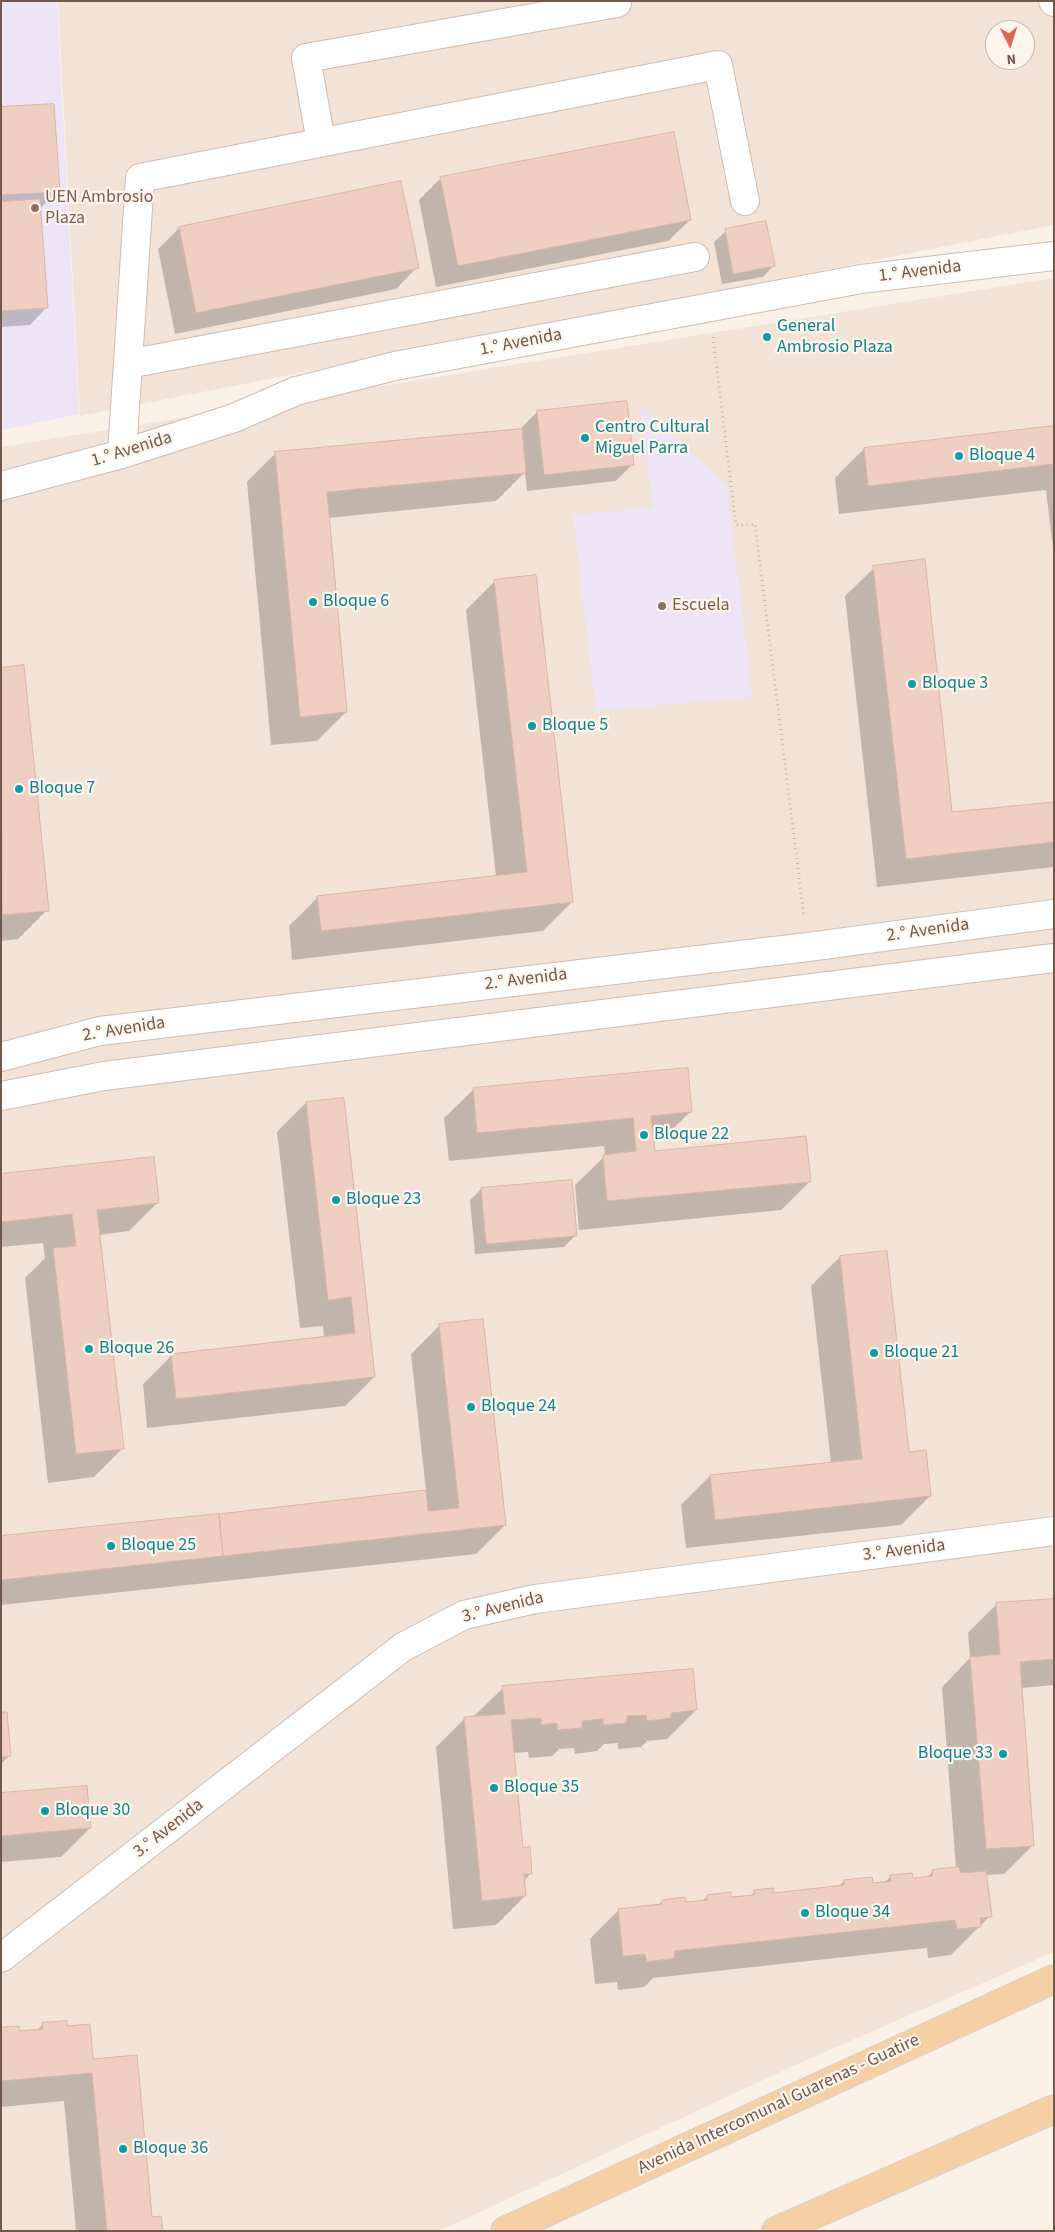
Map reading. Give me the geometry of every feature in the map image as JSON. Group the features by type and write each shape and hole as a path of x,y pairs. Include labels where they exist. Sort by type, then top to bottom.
{"main road":[{"name":"Avenida Intercomunal Guarenas - Guatire","path":"505,2231 1054,1979"},
{"path":"776,2231 1054,2109"}],"street":[{"path":"321,142 306,58 617,3"},
{"path":"122,454 140,178 718,65 745,201"},
{"name":"1.° Avenida","path":"1,486 122,454 234,418 296,391 395,366 861,279 1054,256"},
{"path":"128,364 694,258"},
{"name":"2.° Avenida","path":"1,1057 100,1031 808,947 1054,914"},
{"path":"1,1096 104,1076 1054,958"},
{"name":"3.° Avenida","path":"1,1958 402,1647 464,1616 535,1598 1054,1531"}],"path":[{"path":"709,308 736,525 755,524 808,947"}],"shaded area":[{"name":"UEN Ambrosio Plaza","path":"1,1 57,1 79,414 1,430"},
{"path":"58,1 1054,1 1054,225 80,416"},
{"path":"1054,278 1054,1952 804,2061 439,2231 1,2231 1,447"},
{"name":"Escuela","path":"640,406 727,485 752,697 596,711 573,515 653,508"}],"building":[{"path":"54,104 60,192 1,195 1,107"},
{"path":"674,132 691,220 458,266 440,177"},
{"path":"401,181 419,268 196,313 179,227"},
{"path":"40,199 48,308 1,311 1,202"},
{"path":"766,221 775,266 733,274 725,229"},
{"name":"Centro Cultural Miguel Parra","path":"627,401 634,465 544,475 537,411"},
{"name":"Bloque 4","path":"1054,426 1054,464 868,486 864,448"},
{"name":"Bloque 6","path":"522,429 526,473 327,492 347,712 300,717 275,452"},
{"name":"Bloque 3","path":"925,559 952,812 1054,802 1054,842 906,859 873,566"},
{"name":"Bloque 5","path":"536,575 573,902 321,931 317,896 527,872 494,580"},
{"name":"Bloque 7","path":"24,665 49,911 2,915 1,668"},
{"name":"Bloque 22","path":"688,1068 692,1112 651,1116 655,1151 806,1136 811,1182 607,1201 603,1155 636,1151 633,1118 477,1133 473,1088"},
{"name":"Bloque 23","path":"344,1098 375,1377 176,1399 171,1354 355,1333 351,1297 328,1300 306,1102"},
{"name":"Bloque 26","path":"154,1157 159,1203 97,1210 124,1449 76,1454 53,1248 76,1246 72,1214 1,1222 1,1174"},
{"path":"572,1180 577,1236 486,1244 481,1188"},
{"name":"Bloque 21","path":"887,1251 909,1452 926,1450 931,1496 715,1520 710,1475 862,1459 840,1256"},
{"name":"Bloque 24","path":"483,1319 506,1525 223,1556 219,1514 426,1490 428,1511 459,1508 439,1324"},
{"name":"Bloque 25","path":"219,1514 223,1556 1,1580 1,1536"},
{"name":"Bloque 33","path":"1054,1599 1054,1659 1020,1662 1034,1846 986,1849 970,1657 1000,1654 996,1603"},
{"name":"Bloque 35","path":"693,1669 697,1710 671,1713 671,1718 647,1721 646,1715 627,1716 627,1723 603,1725 603,1719 582,1721 582,1728 557,1730 557,1723 541,1725 541,1718 511,1720 523,1848 530,1846 532,1874 524,1874 526,1896 482,1901 464,1717 505,1714 502,1686"},
{"path":"1,1712 7,1712 11,1756 1,1757"},
{"name":"Bloque 30","path":"87,1786 91,1828 1,1836 1,1793"},
{"name":"Bloque 34","path":"959,1867 961,1873 986,1871 992,1917 980,1918 981,1927 957,1929 955,1920 674,1951 675,1958 647,1962 645,1954 623,1956 618,1909 662,1904 662,1900 685,1897 686,1902 707,1900 707,1895 731,1892 731,1897 754,1895 754,1890 773,1888 774,1893 844,1885 844,1880 872,1877 873,1883 891,1881 890,1875 912,1873 913,1878 933,1876 932,1870"},
{"name":"Bloque 36","path":"67,2021 67,2026 90,2024 93,2059 137,2055 152,2217 161,2216 163,2231 107,2231 92,2073 1,2081 1,2027 19,2026 19,2031 43,2029 42,2023"}],"place":[{"name":"UEN Ambrosio Plaza","path":"35,208"},
{"name":"General Ambrosio Plaza","path":"767,337"},
{"name":"Centro Cultural Miguel Parra","path":"585,438"},
{"name":"Bloque 4","path":"959,456"},
{"name":"Bloque 6","path":"313,602"},
{"name":"Escuela","path":"662,606"},
{"name":"Bloque 3","path":"912,684"},
{"name":"Bloque 5","path":"532,726"},
{"name":"Bloque 7","path":"19,789"},
{"name":"Bloque 22","path":"644,1135"},
{"name":"Bloque 23","path":"336,1200"},
{"name":"Bloque 26","path":"89,1349"},
{"name":"Bloque 21","path":"874,1353"},
{"name":"Bloque 24","path":"471,1407"},
{"name":"Bloque 25","path":"111,1546"},
{"name":"Bloque 33","path":"1003,1754"},
{"name":"Bloque 35","path":"494,1788"},
{"name":"Bloque 30","path":"45,1811"},
{"name":"Bloque 34","path":"805,1913"},
{"name":"Bloque 36","path":"123,2149"}]}
